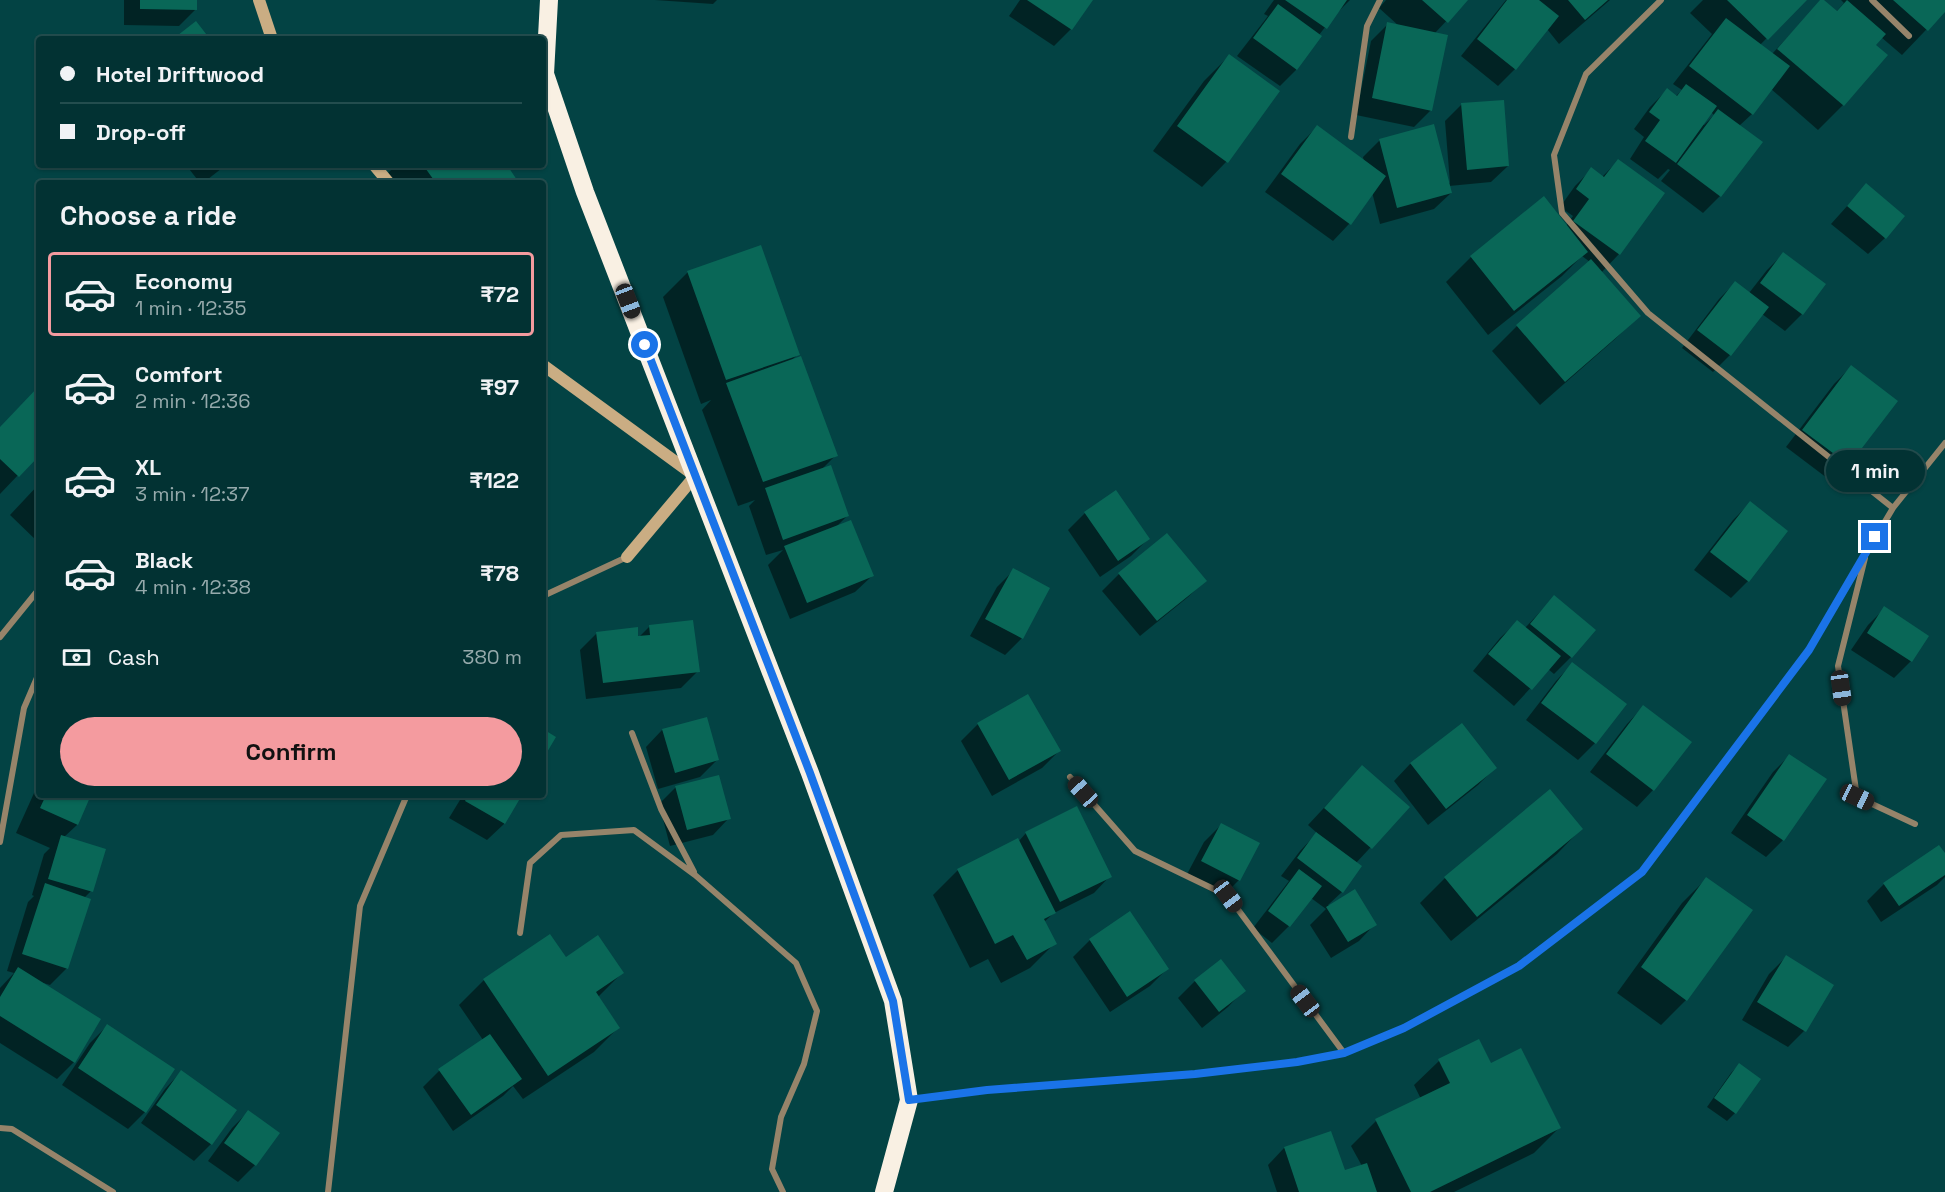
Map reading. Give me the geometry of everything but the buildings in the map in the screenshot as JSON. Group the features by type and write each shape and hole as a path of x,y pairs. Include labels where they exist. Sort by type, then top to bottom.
{"highway":[{"path":"546,56 549,0"},
{"path":"546,77 585,192 810,773 893,1001 909,1100 884,1192"}],"street":[{"path":"260,0 271,36"},
{"path":"1350,137 1367,26 1380,0"},
{"path":"1661,0 1586,74 1554,155 1562,213 1648,313 1893,508"},
{"path":"1872,0 1909,36"},
{"path":"376,168 386,180"},
{"path":"546,367 695,476 627,557 546,595"},
{"path":"909,1100 987,1090 1195,1074 1297,1062 1344,1053 1404,1028 1519,966 1642,872 1809,650 1893,508 1945,443"},
{"path":"1866,552 1838,666 1857,797 1915,824"},
{"path":"0,637 36,593"},
{"path":"0,842 24,708 36,680"},
{"path":"632,733 661,809 695,875"},
{"path":"1070,777 1135,851 1228,896 1344,1053"},
{"path":"328,1192 360,906 406,798"},
{"path":"520,933 530,863 561,835 634,830 695,875 796,963 817,1011 804,1064 782,1117 772,1169 783,1192"},
{"path":"0,1128 12,1129 113,1192"}],"route":[{"path":"645,345 810,773 893,1001 909,1100 987,1090 1195,1074 1297,1062 1344,1053 1404,1028 1519,966 1642,872 1809,650 1875,537"}]}
